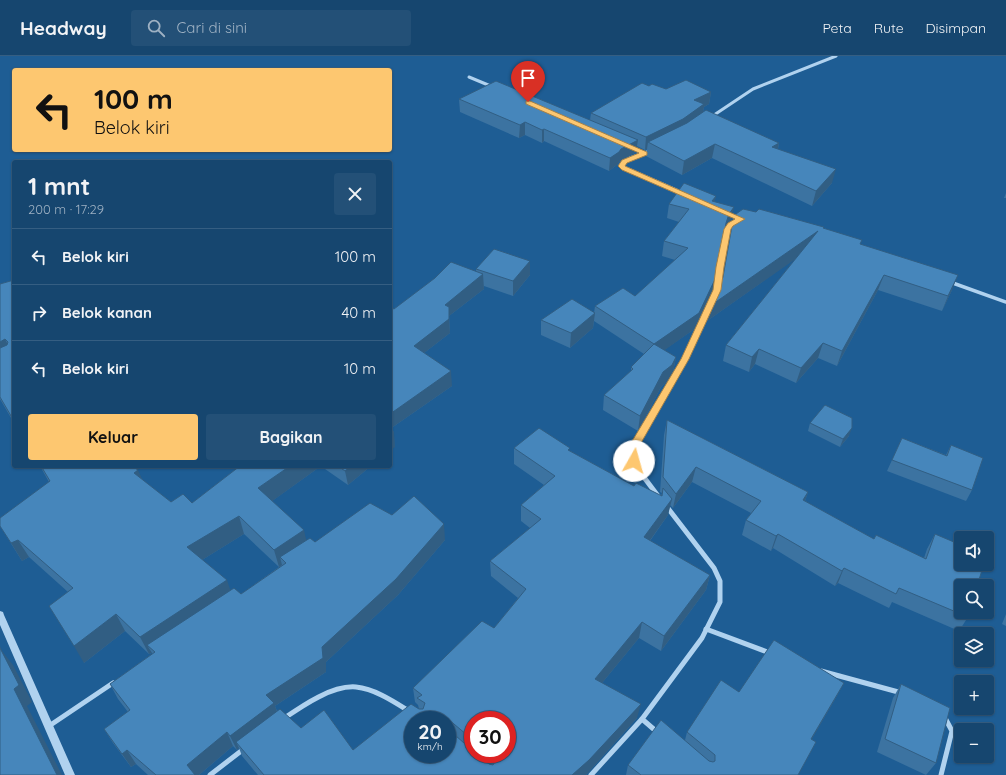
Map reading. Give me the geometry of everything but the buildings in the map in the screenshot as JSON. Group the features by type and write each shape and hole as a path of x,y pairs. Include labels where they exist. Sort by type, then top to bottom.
{"street":[{"path":"706,120 753,89 836,56"},
{"path":"469,77 498,90"},
{"path":"655,148 630,158 621,164 621,166 687,195"},
{"path":"638,150 645,153"},
{"path":"591,775 642,719 702,638 720,602 720,581 714,568 642,476 634,461 636,443 685,359 717,290 728,229 730,224 741,219 735,216"},
{"path":"943,280 1006,302"},
{"path":"0,615 70,775"},
{"path":"706,629 773,654"},
{"path":"818,670 910,696"},
{"path":"48,726 115,681"},
{"path":"279,722 322,696 339,689 355,686 385,695 409,711"},
{"path":"940,712 952,731 941,775"},
{"path":"642,719 663,738"},
{"path":"210,775 247,746"}],"route":[{"path":"528,102 645,153 630,158 621,164 624,169 741,219 730,224 720,267 717,290 685,359 636,443 634,461"}]}
